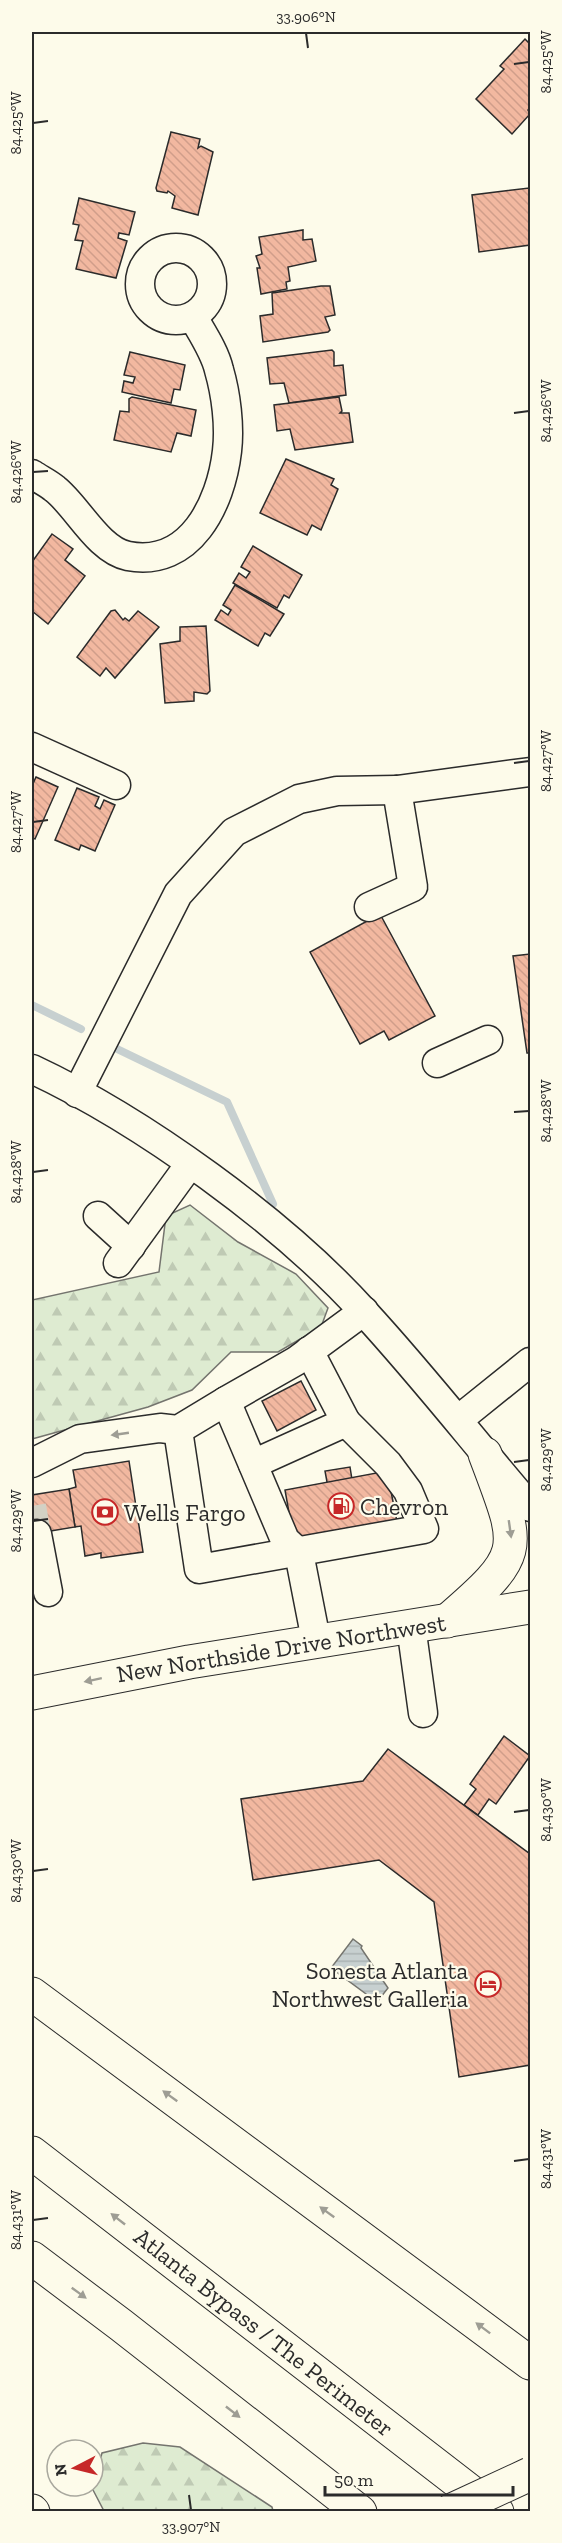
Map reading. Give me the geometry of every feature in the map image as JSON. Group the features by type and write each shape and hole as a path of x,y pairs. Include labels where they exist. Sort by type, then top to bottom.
{"main road":[{"path":"447,1621 493,1580 503,1566 512,1545 508,1517 485,1454"},
{"name":"New Northside Drive Northwest","path":"32,1693 133,1672 316,1640 531,1607"},
{"path":"32,1994 531,2363"},
{"name":"Atlanta Bypass / The Perimeter","path":"32,2153 497,2511"},
{"path":"32,2259 121,2325 360,2511"},
{"path":"448,2511 531,2474"}],"street":[{"path":"32,474 55,489 100,539 126,556 154,556 183,546 200,528 215,502 228,451 226,408 219,368 193,317"},
{"path":"32,747 116,786"},
{"path":"76,1093 178,894 234,832 299,799 337,791 398,790 531,772"},
{"path":"369,907 413,887 398,790"},
{"path":"437,1063 488,1040"},
{"path":"32,1069 76,1093 190,1164 257,1214 323,1271 364,1311 531,1507"},
{"path":"98,1216 124,1254 190,1164"},
{"path":"32,1463 80,1439 160,1428 178,1430 309,1351 364,1311"},
{"path":"178,1430 199,1569 424,1529 408,1491 388,1464 346,1422 309,1351"},
{"path":"458,1420 529,1367"},
{"path":"226,1401 285,1540 299,1553 316,1640"},
{"path":"253,1464 346,1422"},
{"path":"37,1534 48,1592"},
{"path":"411,1626 423,1713"}],"green space":[{"path":"190,1205 238,1242 296,1274 328,1308 321,1327 278,1352 231,1352 192,1390 148,1407 32,1439 32,1300 159,1272 166,1216"},
{"path":"143,2443 180,2447 272,2507 273,2511 104,2511 97,2498 105,2498 105,2452"}],"shaded area":[{"path":"353,1939 362,1946 361,1948 388,1988 377,2002 331,1968"}],"building":[{"path":"525,39 530,44 530,107 528,110 530,114 512,134 476,99 504,69 500,66"},
{"path":"171,132 200,139 198,148 201,146 213,152 198,215 172,208 175,196 168,191 167,193 157,191 156,188"},
{"path":"529,188 530,245 479,252 472,195"},
{"path":"79,198 135,212 129,235 119,233 118,238 127,241 116,278 76,269 83,241 75,240 79,225 73,224"},
{"path":"303,230 303,240 312,239 316,261 288,267 290,281 286,282 287,289 261,294 257,268 260,268 256,256 262,254 259,237"},
{"path":"330,286 335,315 325,317 330,330 328,332 263,342 260,316 273,314 272,293"},
{"path":"332,350 334,366 343,365 346,395 289,403 284,383 270,384 267,358"},
{"path":"130,352 185,365 180,390 174,389 171,403 122,392 124,381 133,383 135,377 124,375"},
{"path":"132,397 196,410 191,436 177,433 171,452 114,440 120,411 129,412 129,399"},
{"path":"339,397 342,411 340,413 349,413 353,442 295,450 290,429 277,431 274,405"},
{"path":"286,459 334,479 331,485 338,489 321,530 312,525 307,535 260,513"},
{"path":"52,534 73,549 65,560 85,576 48,624 32,611 32,562"},
{"path":"253,546 302,575 289,598 284,595 277,608 233,583 239,573 246,578 250,572 241,567"},
{"path":"235,585 284,614 270,636 265,633 258,646 215,620 221,610 228,615 231,610 223,605"},
{"path":"115,610 123,620 125,618 129,621 138,611 159,627 115,678 106,668 100,676 77,657 111,611"},
{"path":"206,626 210,691 207,694 194,692 194,701 165,703 160,644 180,641 180,627"},
{"path":"36,777 58,787 35,839 32,837 32,786"},
{"path":"77,788 99,797 95,806 100,809 104,800 115,805 95,851 81,845 79,850 55,840"},
{"path":"380,914 435,1016 389,1040 384,1031 360,1044 310,952"},
{"path":"530,954 530,1053 527,1053 513,956"},
{"path":"301,1381 316,1410 277,1431 262,1401"},
{"name":"Wells Fargo","path":"129,1461 143,1552 101,1558 101,1553 85,1556 81,1526 75,1527 69,1489 76,1487 73,1470"},
{"path":"350,1467 357,1511 333,1515 325,1471"},
{"name":"Chevron","path":"387,1471 397,1522 294,1541 285,1490"},
{"path":"69,1489 75,1527 32,1534 32,1495"},
{"path":"504,1736 530,1756 496,1804 489,1799 478,1815 464,1805 476,1789 470,1784"},
{"name":"Sonesta Atlanta Northwest Galleria","path":"388,1749 530,1854 530,2065 459,2077 434,1902 379,1860 253,1880 241,1799 363,1781"}],"waterway":[{"path":"32,1005 81,1029"},
{"path":"113,1047 227,1102 273,1204"}],"tunnel":[{"path":"32,1506 37,1534"}],"place":[{"name":"Chevron","path":"341,1506"},
{"name":"Wells Fargo","path":"105,1512"},
{"name":"Sonesta Atlanta Northwest Galleria","path":"488,1984"}]}
